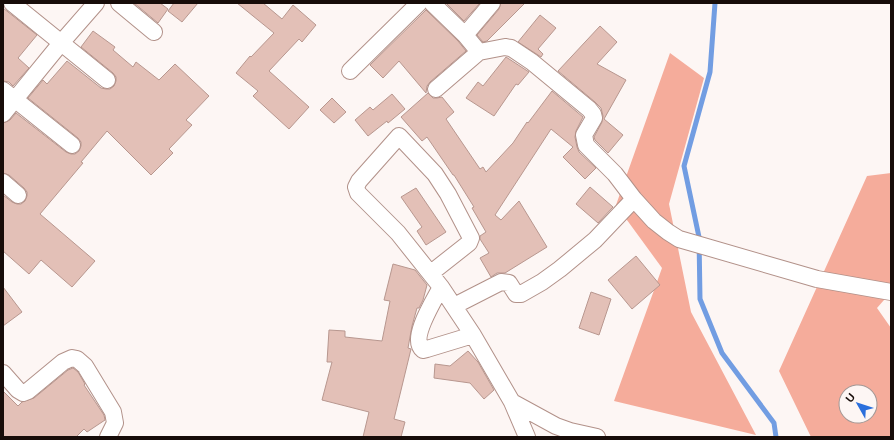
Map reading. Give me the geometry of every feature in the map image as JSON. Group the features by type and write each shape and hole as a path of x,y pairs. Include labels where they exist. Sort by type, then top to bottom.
{"street":[{"path":"12,3 107,80"},
{"path":"3,114 9,94 61,43 96,3"},
{"path":"119,3 154,32"},
{"path":"350,71 419,3"},
{"path":"432,3 465,35 479,52"},
{"path":"465,35 492,3"},
{"path":"436,89 479,52 505,47 511,48 532,62 589,109 594,118 584,135 586,145 615,174 634,199 654,221 668,232 679,239 817,279 891,292"},
{"path":"9,94 72,145"},
{"path":"431,273 469,243 471,238 448,194 435,174 400,136 359,181 356,187 358,193 398,233 441,287 473,335 512,402 527,437"},
{"path":"3,182 18,195"},
{"path":"454,306 501,282 509,283 516,294 521,294 542,282 595,240 634,199"},
{"path":"441,287 425,317 418,342 420,348 423,350 473,335"},
{"path":"3,373 18,390 23,393 28,392 63,362 72,358 77,359 85,366 113,412 114,423 108,437"},
{"path":"512,402 570,434 597,437"}],"shaded area":[{"path":"670,53 704,78 669,204 691,312 756,435 614,401 662,268 616,205"},
{"path":"891,173 891,292 877,308 891,328 891,437 811,437 779,371 867,176"}],"building":[{"path":"134,3 160,3 168,9 158,23"},
{"path":"174,3 198,3 182,22 168,11"},
{"path":"237,3 263,3 282,19 293,5 316,25 302,42 299,39 269,71 309,107 289,129 253,96 258,91 236,73 250,56 251,57 274,33"},
{"path":"446,3 480,3 464,21"},
{"path":"501,3 525,3 487,41 483,42 477,35 499,9"},
{"path":"3,8 37,35 18,58 29,68 13,86 9,82 3,81"},
{"path":"426,10 458,41 466,51 430,82 427,86 426,93 399,61 383,78 370,65"},
{"path":"540,15 556,28 538,49 543,54 541,57 518,42"},
{"path":"600,26 617,42 597,64 626,80 604,119 623,135 608,153 595,140 594,137 602,122 603,116 601,108 558,71"},
{"path":"93,31 115,47 113,50 133,67 136,62 159,80 175,64 209,96 186,120 192,125 169,149 173,153 151,175 107,131 81,162 83,163 40,214 95,261 72,287 41,260 29,274 3,251 3,195 12,202 21,204 25,201 27,192 9,175 3,173 3,123 10,120 16,113 66,152 75,154 79,151 81,142 78,138 28,98 43,80 47,84 67,61 101,88 110,89 114,86 116,77 113,73 81,47"},
{"path":"506,57 529,72 518,85 516,84 494,116 466,98 478,82 483,86"},
{"path":"552,91 583,117 576,131 575,137 577,147 579,152 596,168 585,179 563,157 573,147 551,129 495,215 501,220 519,201 547,247 505,273 497,273 491,277 480,258 489,253 480,239 480,236 486,232 472,208 474,207 454,175 427,137 422,141 401,117 428,93 433,98 442,97 454,112 446,119 480,169 483,167 486,172 513,143 527,122 528,123"},
{"path":"392,94 405,109 388,123 387,121 368,136 355,120 370,107 373,110"},
{"path":"332,98 346,112 334,123 320,110"},
{"path":"590,187 613,207 598,223 576,204"},
{"path":"416,188 446,232 426,245 417,231 422,227 401,197"},
{"path":"636,256 660,285 632,309 608,280"},
{"path":"393,264 415,270 427,285 423,300 419,308 417,308 412,326 408,348 411,349 394,419 405,422 401,437 363,437 369,412 322,400 332,362 327,362 329,330 345,331 345,337 382,341 390,301 384,300"},
{"path":"3,287 22,312 3,326"},
{"path":"591,292 611,299 599,335 579,328"},
{"path":"468,351 478,362 494,390 484,399 470,383 434,378 435,364 450,366"},
{"path":"73,368 78,372 85,384 84,385 104,415 105,420 87,432 84,429 76,437 3,437 3,391 18,406 22,402 34,398 68,370"}],"waterway":[{"path":"715,3 710,72 684,166 699,237 700,299 722,353 774,423 776,437"}]}
